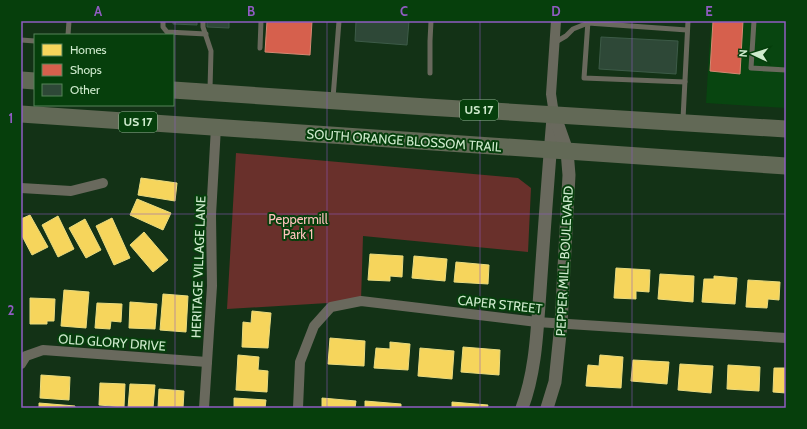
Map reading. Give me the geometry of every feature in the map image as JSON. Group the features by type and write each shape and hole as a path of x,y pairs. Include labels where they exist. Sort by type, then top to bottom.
{"main road":[{"path":"21,80 34,81"},
{"name":"US 17","path":"174,90 786,129"},
{"name":"SOUTH ORANGE BLOSSOM TRAIL","path":"27,110 216,127 786,166"}],"street":[{"name":"PEPPER MILL BOULEVARD","path":"547,408 555,382 561,324 569,175 558,151 551,94 556,21"},
{"name":"HERITAGE VILLAGE LANE","path":"204,408 212,286 211,215 216,127"},
{"name":"PEPPER MILL BOULEVARD","path":"522,408 527,394 532,370 549,175 558,151"},
{"path":"21,188 71,191 103,183"},
{"name":"CAPER STREET","path":"298,408 300,362 314,326 331,307 361,301 537,322 786,338"},
{"name":"OLD GLORY DRIVE","path":"21,364 26,356 43,350 207,362"}],"lane":[{"path":"68,34 69,21"},
{"path":"163,21 163,27 167,32 206,34"},
{"path":"203,21 203,26 211,50 210,92"},
{"path":"260,48 261,21"},
{"path":"333,100 339,21"},
{"path":"430,73 431,21"},
{"path":"683,122 688,21"},
{"path":"754,21 751,68 786,70"},
{"path":"554,44 573,29 588,22 687,30"},
{"path":"588,22 584,78 685,82"},
{"path":"21,40 34,41"}],"shaded area":[{"path":"711,21 786,21 786,108 706,103"}],"green space":[{"name":"Peppermill Park 1","path":"236,153 518,178 531,188 528,252 363,236 361,301 227,309"}],"building: Homes":[{"path":"141,178 177,183 175,201 138,195"},
{"path":"137,199 171,213 163,230 130,215"},
{"path":"30,215 48,247 32,255 21,234 21,219"},
{"path":"58,216 74,249 58,257 42,225"},
{"path":"112,218 130,258 114,265 96,226"},
{"path":"85,219 101,250 86,258 69,228"},
{"path":"144,232 168,260 153,272 130,245"},
{"path":"370,254 403,256 402,277 390,276 390,281 368,280"},
{"path":"414,256 447,259 445,281 412,278"},
{"path":"456,262 489,265 488,284 454,282"},
{"path":"616,268 650,270 649,292 636,291 636,299 614,298"},
{"path":"660,274 694,276 693,302 658,299"},
{"path":"714,276 737,278 735,304 702,302 704,279 714,279"},
{"path":"748,280 780,282 779,300 768,299 767,308 746,307"},
{"path":"64,290 89,292 86,328 61,326"},
{"path":"163,294 188,296 186,332 160,330"},
{"path":"30,298 55,299 54,321 47,321 47,324 30,324"},
{"path":"130,302 157,304 155,329 129,328"},
{"path":"97,303 122,304 121,322 111,321 110,329 95,328"},
{"path":"252,311 271,313 268,348 242,347 243,322 251,323"},
{"path":"330,338 365,341 364,366 328,364"},
{"path":"390,342 410,344 408,370 374,368 376,348 390,349"},
{"path":"463,347 500,350 499,375 461,372"},
{"path":"420,348 454,351 452,379 418,376"},
{"path":"238,355 259,357 258,370 268,371 267,392 236,390"},
{"path":"600,355 623,357 621,388 586,386 588,365 599,366"},
{"path":"633,360 669,362 667,384 631,381"},
{"path":"680,364 713,366 711,393 678,390"},
{"path":"728,365 760,367 759,391 727,389"},
{"path":"774,368 786,368 786,393 773,392"},
{"path":"41,375 70,377 69,400 40,398"},
{"path":"100,383 125,384 124,407 99,405"},
{"path":"130,384 155,385 153,408 128,408"},
{"path":"159,389 184,391 183,408 158,408"},
{"path":"234,398 266,400 265,408 234,408"},
{"path":"322,398 356,401 355,408 322,408"},
{"path":"365,401 401,404 401,408 365,408"},
{"path":"452,402 488,405 487,408 452,408"},
{"path":"39,403 75,406 75,408 39,408"}],"building: Shops":[{"path":"267,21 312,21 310,55 265,52"},
{"path":"713,21 743,21 740,74 710,71"}],"building: Other":[{"path":"173,21 197,21 197,25 173,24"},
{"path":"207,21 229,21 229,28 207,27"},
{"path":"356,21 409,21 407,45 355,41"},
{"path":"601,37 678,41 676,74 599,69"}]}
